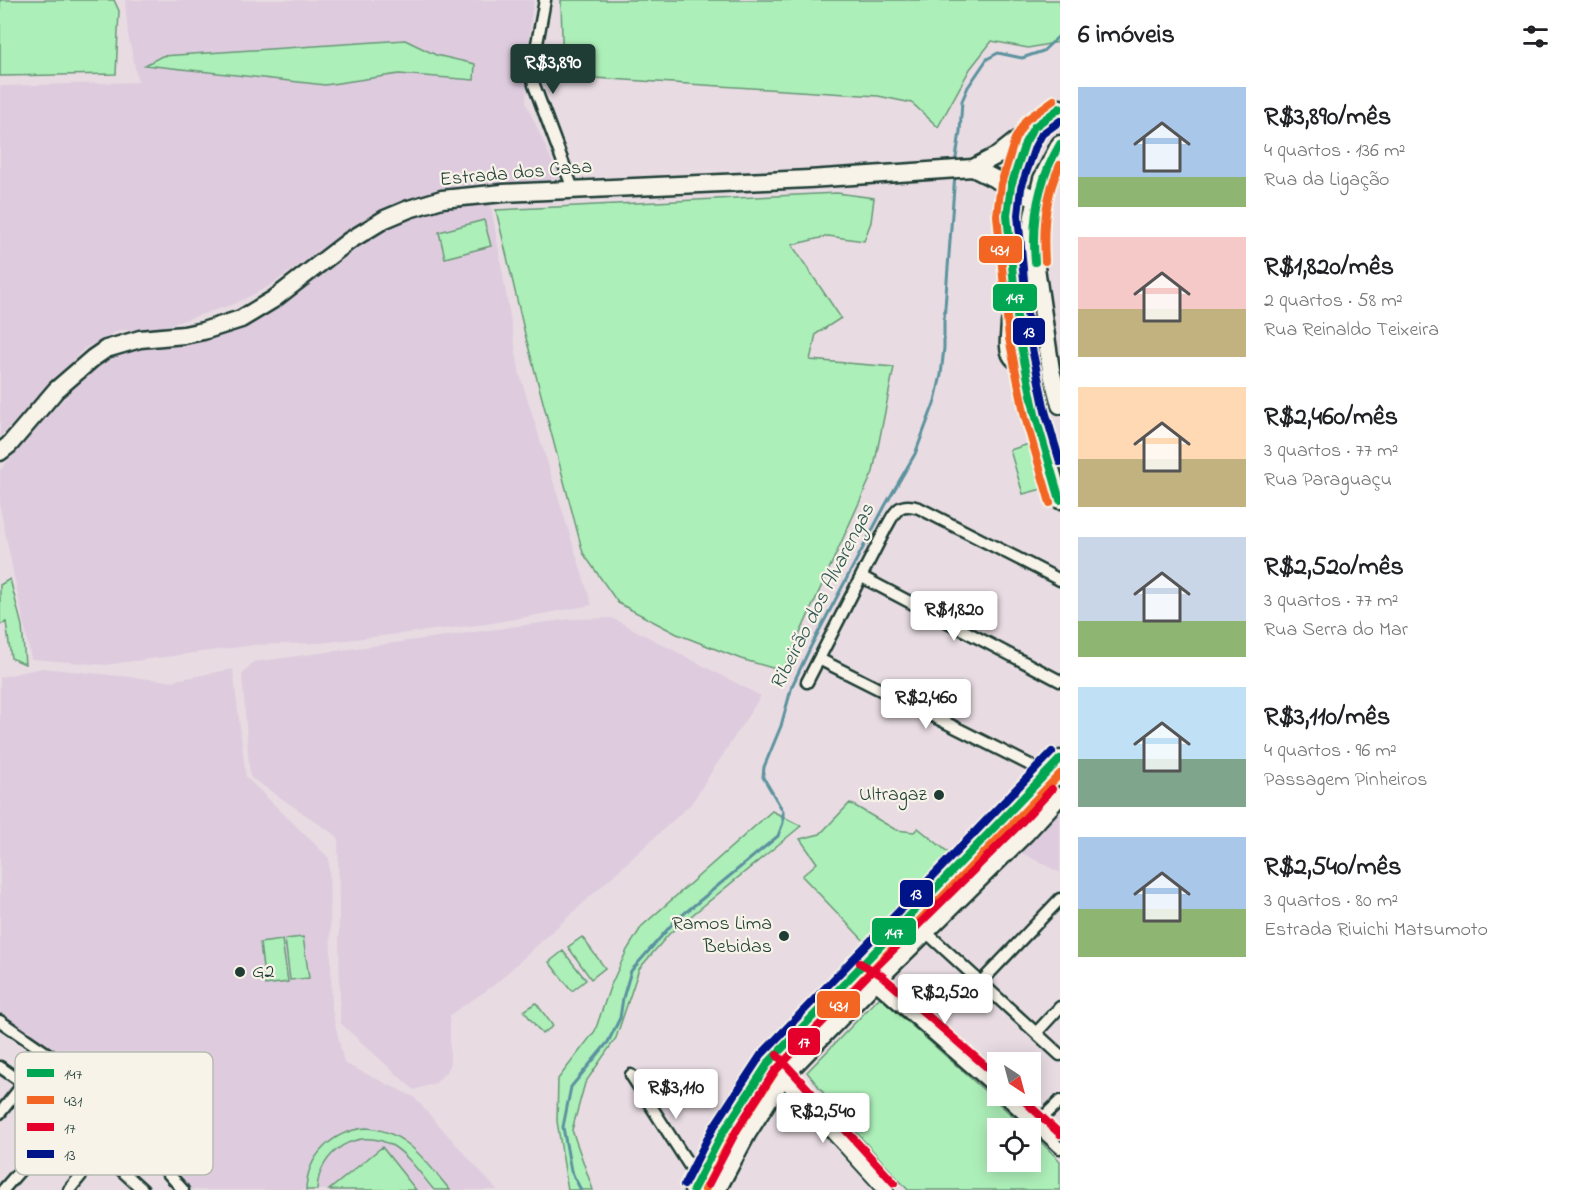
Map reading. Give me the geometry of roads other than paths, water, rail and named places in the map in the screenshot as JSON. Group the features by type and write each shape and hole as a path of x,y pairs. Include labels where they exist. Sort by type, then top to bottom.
{"main road":[{"path":"968,168 998,154 1060,108"},
{"path":"1034,128 1023,148 1011,186 1008,206 1013,290 1019,336 1035,414 1060,500"},
{"path":"1060,144 1044,172 1033,216 1032,240 1060,405"},
{"name":"Estrada dos Casa","path":"0,452 56,390 106,349 140,339 204,331 241,319 274,299 349,241 385,219 409,208 442,199 573,189 809,179 968,168"},
{"path":"968,168 989,175 1037,200"},
{"path":"989,175 1001,191 1008,206"},
{"path":"1025,365 1056,372"},
{"path":"696,1184 722,1134 769,1062 855,972 1053,777 1060,759"},
{"path":"717,1190 747,1134 783,1077 1060,796"}],"street":[{"path":"544,0 532,71 534,85 573,189"},
{"path":"807,682 893,516 897,510 908,504 1059,579"},
{"path":"862,577 1060,681"},
{"path":"819,659 1053,777"},
{"path":"981,982 1060,899"},
{"path":"926,932 1060,1055"},
{"path":"855,972 874,983 987,1081"},
{"path":"1036,1033 1060,1007"},
{"path":"0,1021 45,1052"},
{"path":"769,1062 886,1190"},
{"path":"0,1067 15,1077"},
{"path":"631,1076 696,1184"},
{"path":"0,1113 15,1094"},
{"path":"1041,1119 1060,1101"},
{"path":"1014,1106 1027,1118"},
{"path":"1041,1131 1060,1148"},
{"path":"3,1190 16,1175"},
{"path":"69,1190 82,1175"},
{"path":"125,1175 140,1189"},
{"path":"170,1175 183,1190"}],"waterway":[{"name":"Ribeirão dos Alvarengas","path":"955,164 962,101 968,87 987,59 998,53 1022,58 1043,51 1060,35"},
{"name":"Ribeirão dos Alvarengas","path":"581,1190 571,1171 563,1127 571,1087 608,1042 620,1018 631,971 674,922 778,836 783,823 783,811 763,777 764,767 781,726 792,686 886,504 915,454 935,401 944,348 955,174"}],"place":[{"name":"Ultragaz","path":"939,795"},
{"name":"Ramos Lima Bebidas","path":"784,936"},
{"name":"G2","path":"240,972"}]}
